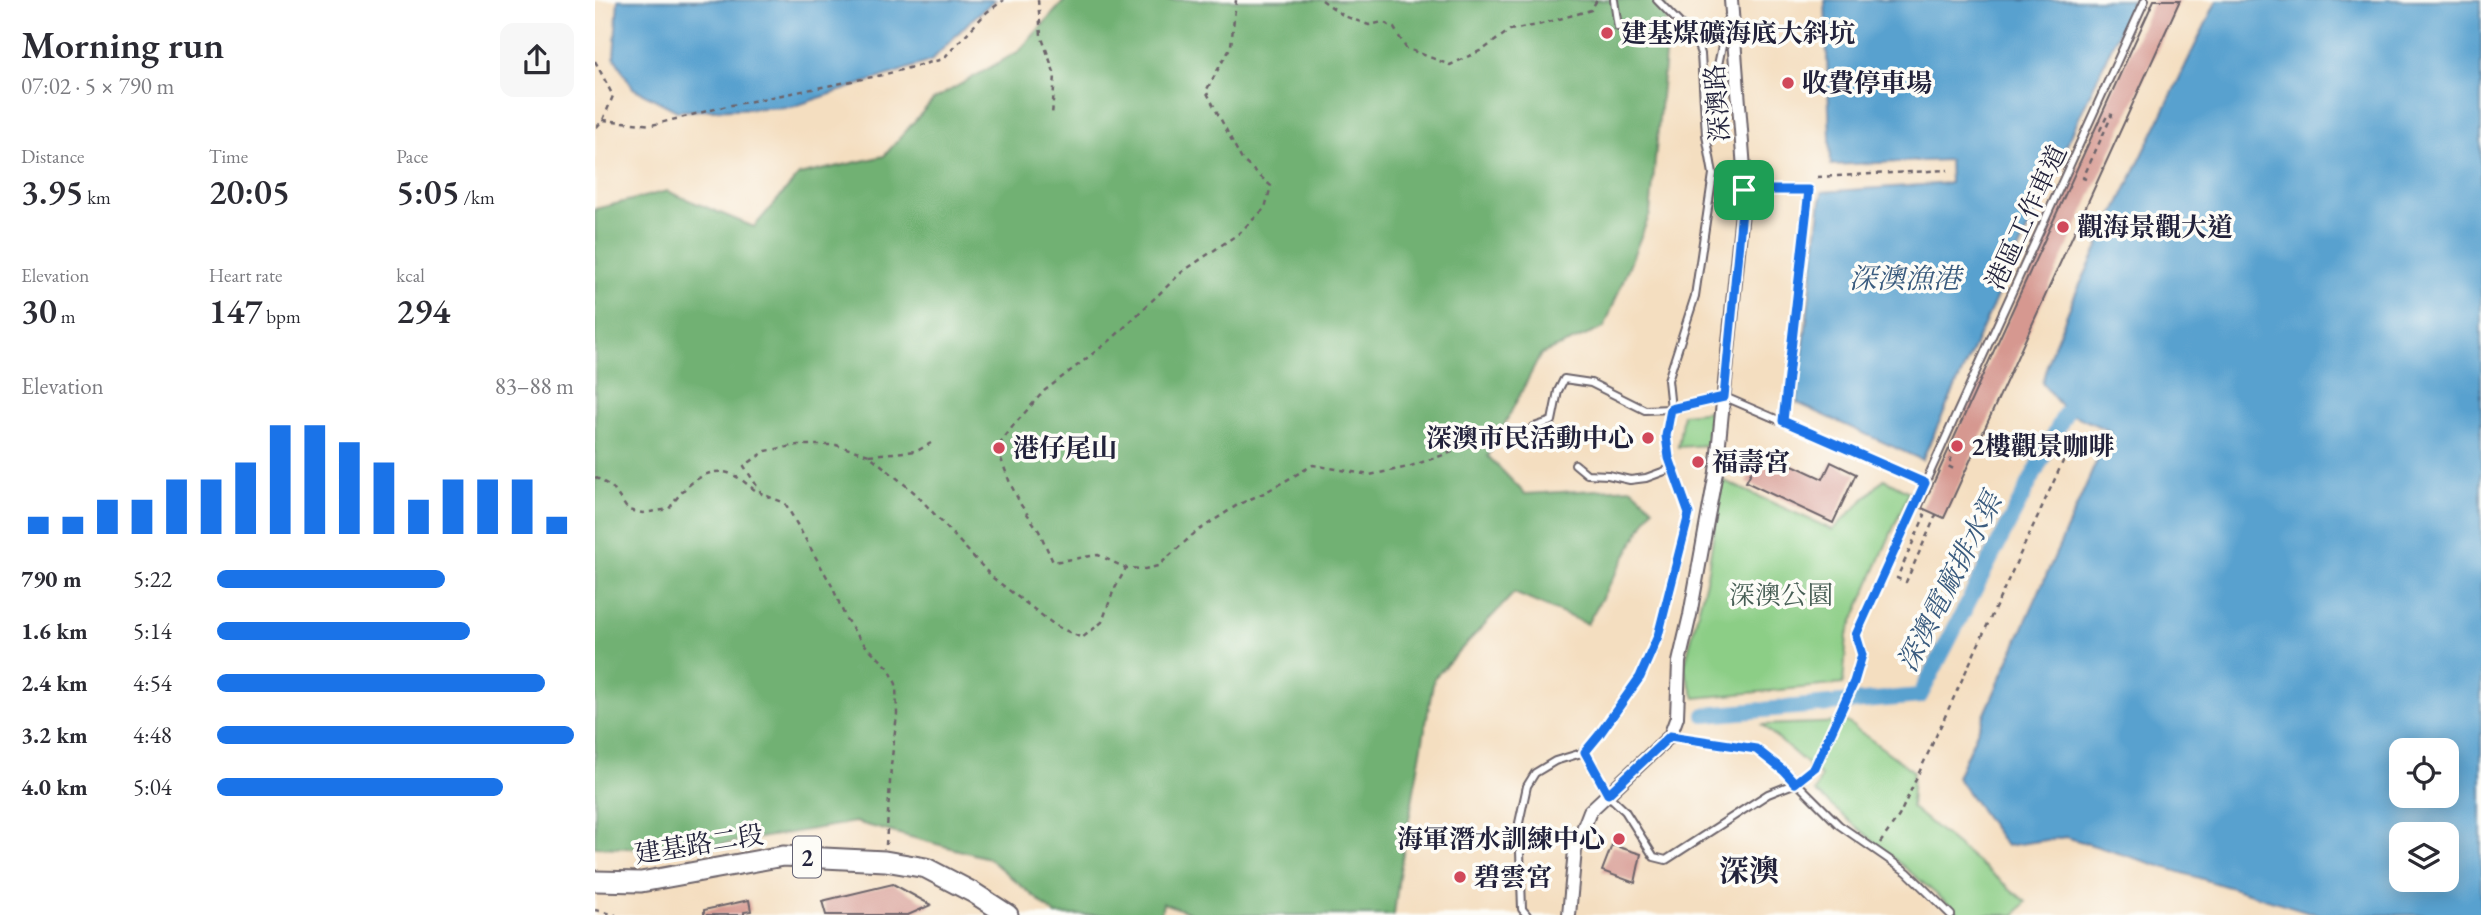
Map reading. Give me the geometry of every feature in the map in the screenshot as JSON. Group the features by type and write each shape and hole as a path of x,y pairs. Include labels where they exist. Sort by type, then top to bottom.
{"main road":[{"name":"建基路二段","path":"595,881 641,882 783,856 885,860 926,868 974,892 1008,915"}],"street":[{"name":"深澳路","path":"1670,736 1677,717 1678,662 1690,615 1716,472 1744,190 1731,3"},
{"path":"1569,915 1574,850 1590,811 1670,736"}],"lane":[{"path":"1614,0 1618,27"},
{"path":"1527,915 1523,909 1520,823 1527,786 1535,773 1555,761 1585,752 1640,677 1658,636 1689,514 1673,468 1666,436 1671,409 1668,380 1695,296 1713,174 1706,135 1701,54 1696,40 1657,0"},
{"name":"港區工作車道","path":"1795,783 1815,767 1831,736 1854,682 1862,655 1856,635 2145,0"},
{"path":"1706,121 1731,3"},
{"path":"1744,190 1809,190 1783,421"},
{"path":"1521,436 1534,427 1552,421 1558,391 1564,379 1591,383 1645,410 1671,409 1724,397 1925,483"},
{"path":"1575,464 1587,474 1630,480 1646,478 1673,468"},
{"path":"1670,736 1756,749 1784,771 1839,825 1907,872 1951,915"},
{"path":"1585,752 1608,794 1625,811 1654,856 1666,860 1768,794 1795,783"}],"path":[{"path":"603,120 652,125 727,106 882,75 943,59 987,12 1004,0"},
{"path":"1038,0 1041,35 1055,75 1052,116"},
{"path":"1236,0 1231,46 1206,91 1242,160 1271,186 1265,208 1238,234 1182,272 1112,339 1044,391 997,448 1010,483 1021,505 1039,530 1053,562 1098,555 1126,568 1145,569 1158,566 1196,532 1313,465 1370,474 1408,467 1505,434 1521,436"},
{"path":"1322,0 1343,16 1369,25 1383,22 1394,28 1406,48 1450,65 1484,49 1510,30 1591,10 1597,0"},
{"path":"595,61 613,96 603,120 595,129"},
{"path":"2087,179 2083,178 2112,115 2108,114 2100,130"},
{"path":"1817,177 1948,170"},
{"path":"1876,849 1899,816 2072,442"},
{"path":"762,494 744,466 766,451 799,445 836,445 869,455 917,451 931,443"},
{"path":"869,455 915,494 993,578 1056,626 1082,638 1102,622 1113,592 1126,568"},
{"path":"1948,466 1956,471"},
{"path":"595,477 612,487 628,510 643,513 669,509 681,491 704,474 730,473 762,494 785,503 832,586 846,619 862,642 889,668 896,684 897,713 885,860"},
{"path":"1913,510 1925,515 1897,578 1906,582 1936,515"},
{"path":"595,910 616,915"}],"green space":[{"path":"1065,0 1666,0 1666,44 1650,214 1604,328 1541,354 1488,456 1525,494 1632,488 1653,508 1587,624 1514,593 1434,678 1394,915 1196,915 1163,903 1161,915 1056,915 988,858 855,822 687,850 595,847 595,209 667,191 754,227 799,175 884,156 933,100 1019,51"},
{"path":"1711,411 1709,445 1678,447 1683,414"},
{"name":"深澳公園","path":"1884,479 1909,492 1847,635 1843,684 1695,698 1684,668 1707,576 1722,480 1833,530"},
{"path":"1847,722 1913,771 1911,807 2026,902 2015,915 1961,915 1815,792 1821,776 1762,725"}],"water":[{"path":"618,0 995,0 931,61 792,107 677,111 633,88 614,57"},
{"name":"深澳漁港","path":"1825,0 2133,0 1922,460 1797,403 1822,192 1950,183 1949,160 1831,165"},
{"path":"2217,0 2481,0 2481,915 2319,915 2066,837 2006,846 1957,777 2110,431 2066,412 2042,383 2050,355 2075,295"}],"building":[{"name":"觀海景觀大道","path":"2154,0 2180,0 1944,518 1922,508"},
{"path":"1762,451 1823,479 1831,462 1856,474 1833,523 1746,482"},
{"path":"1612,845 1641,854 1635,883 1602,871"},
{"path":"893,884 931,905 908,915 826,915 822,901"},
{"path":"749,900 751,911 744,912 744,915 704,915 704,910"}],"waterway":[{"name":"深澳電廠排水渠","path":"1705,715 1920,696 2066,412"}],"place":[{"name":"建基煤礦海底大斜坑","path":"1607,33"},
{"name":"收費停車場","path":"1788,83"},
{"name":"觀海景觀大道","path":"2063,227"},
{"name":"深澳市民活動中心","path":"1648,438"},
{"name":"2樓觀景咖啡","path":"1957,446"},
{"name":"港仔尾山","path":"999,448"},
{"name":"福壽宮","path":"1698,462"},
{"name":"海軍潛水訓練中心","path":"1619,839"},
{"name":"碧雲宮","path":"1460,877"}],"district":[{"name":"深澳","path":"1749,870"}],"route":[{"path":"1744,190 1809,190 1783,421 1925,483 1856,635 1862,655 1854,682 1815,767 1795,783 1756,749 1670,736 1608,794 1585,752 1640,677 1658,636 1689,514 1669,458 1666,436 1671,409 1724,397 1744,190"}]}
